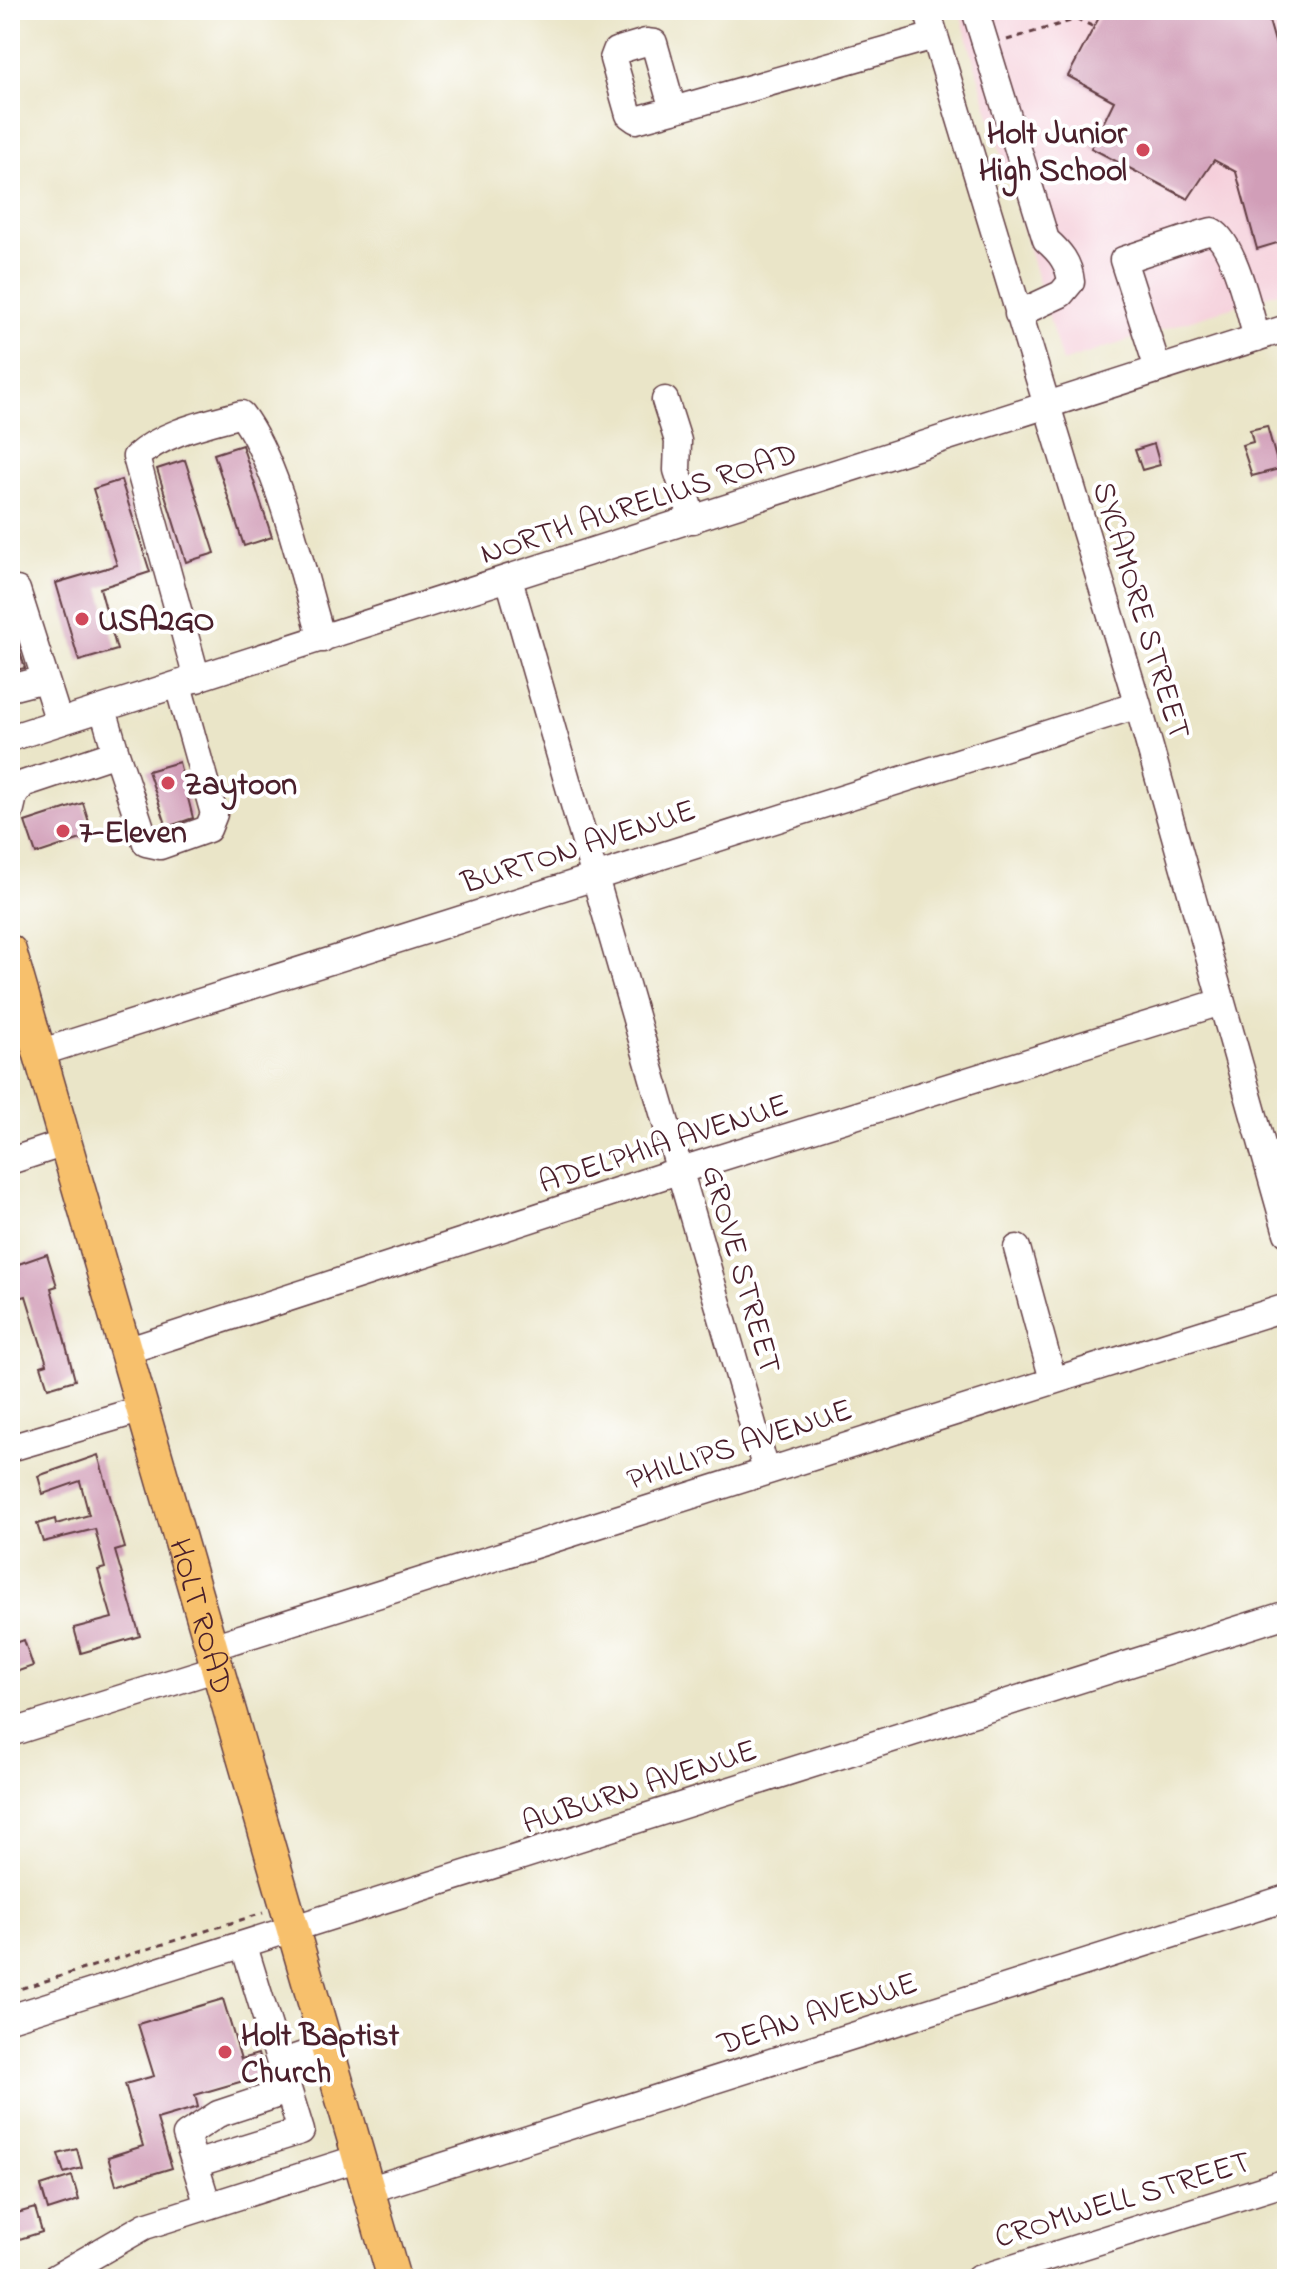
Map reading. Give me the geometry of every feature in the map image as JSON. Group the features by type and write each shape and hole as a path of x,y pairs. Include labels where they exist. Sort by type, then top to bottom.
{"main road":[{"name":"HOLT ROAD","path":"12,969 143,1409 394,2279"}],"street":[{"name":"SYCAMORE STREET","path":"927,10 1138,705 1287,1233"},
{"path":"975,10 1046,240 1064,257 1070,272 1071,282 1061,294 1018,314"},
{"path":"673,110 934,36"},
{"path":"1158,369 1123,260 1201,234 1212,231 1220,236 1230,253 1257,338"},
{"name":"NORTH AURELIUS ROAD","path":"21,735 1287,328"},
{"path":"665,400 678,441 677,470 693,520"},
{"path":"103,709 146,843 160,846 203,833 214,814 196,749 188,682 136,457 152,442 218,420 241,414 254,430 271,472 322,639"},
{"name":"GROVE STREET","path":"509,579 766,1470"},
{"path":"10,592 17,590 59,722"},
{"path":"10,688 45,679"},
{"name":"BURTON AVENUE","path":"39,1053 596,874 1138,705"},
{"path":"21,735 44,776"},
{"path":"10,813 18,789 44,776 116,753"},
{"name":"ADELPHIA AVENUE","path":"126,1351 678,1171 1221,1002"},
{"path":"10,1161 65,1143"},
{"path":"1017,1248 1053,1380"},
{"name":"PHILLIPS AVENUE","path":"10,1733 215,1658 766,1470 1287,1307"},
{"path":"10,1448 143,1409"},
{"name":"AUBURN AVENUE","path":"10,2018 1287,1614"},
{"name":"DEAN AVENUE","path":"368,2190 1287,1898"},
{"path":"195,2164 301,2131 244,1946"},
{"path":"280,2063 327,2047"},
{"path":"208,2206 186,2135 218,2114 288,2091"},
{"path":"53,2279 145,2226 359,2158"},
{"name":"CROMWELL STREET","path":"978,2279 1287,2182"}],"path":[{"path":"1075,10 1077,19"},
{"path":"996,44 1077,19 1094,27"},
{"path":"10,1992 263,1913"}],"shaded area":[{"name":"Holt Junior High School","path":"959,10 1287,10 1287,289 1062,362"}],"building":[{"name":"Holt Junior High School","path":"1103,10 1266,10 1287,84 1287,150 1283,151 1287,163 1287,240 1257,249 1236,172 1214,160 1188,199 1091,148 1114,101 1068,76"},
{"path":"1267,426 1279,469 1252,476 1242,445 1253,442 1250,430"},
{"path":"1154,444 1160,465 1142,470 1135,450"},
{"path":"242,445 272,537 244,546 214,454"},
{"path":"185,460 215,553 186,562 157,469"},
{"path":"121,480 150,572 100,588 117,650 79,661 56,583 117,565 93,489"},
{"path":"10,621 25,668 10,671"},
{"name":"Zaytoon","path":"179,762 193,818 167,827 148,771"},
{"path":"83,803 93,835 36,854 25,822"},
{"path":"47,1254 57,1286 51,1288 75,1380 48,1388 41,1366 47,1364 26,1296 19,1298 10,1267"},
{"path":"98,1455 125,1548 115,1551 140,1636 81,1653 74,1628 112,1618 98,1570 105,1568 95,1529 43,1542 37,1524 55,1519 56,1524 89,1515 80,1481 43,1494 38,1476"},
{"path":"24,1640 33,1666 10,1674 10,1645"},
{"path":"223,1999 241,2059 258,2054 264,2075 195,2095 198,2107 157,2119 172,2168 116,2185 108,2157 143,2146 125,2084 154,2076 138,2024"},
{"path":"77,2149 82,2168 64,2173 58,2154"},
{"path":"72,2176 79,2200 48,2210 41,2186"},
{"path":"35,2208 42,2232 10,2242 10,2215"}],"place":[{"name":"Holt Junior High School","path":"1143,150"},
{"name":"USA2GO","path":"82,619"},
{"name":"Zaytoon","path":"168,783"},
{"name":"7-Eleven","path":"63,831"},
{"name":"Holt Baptist Church","path":"225,2052"}]}
